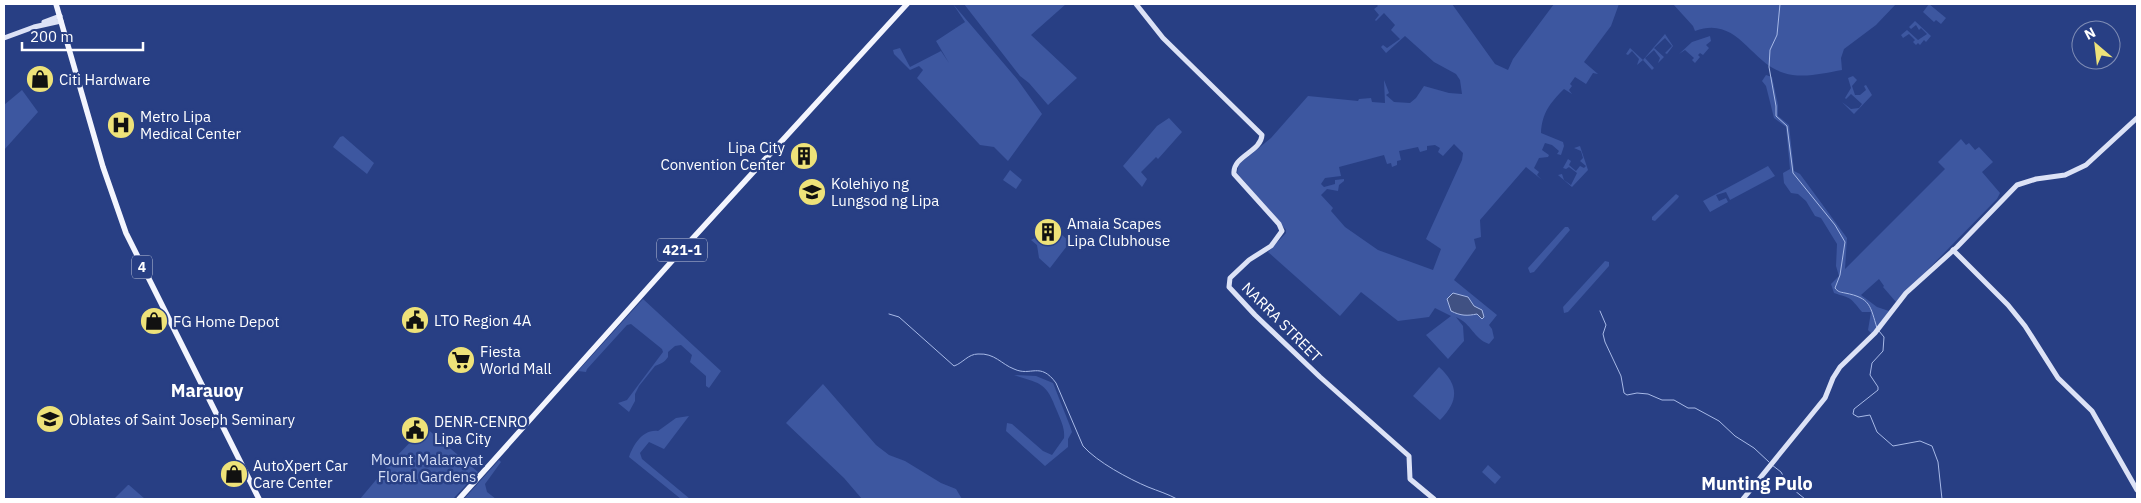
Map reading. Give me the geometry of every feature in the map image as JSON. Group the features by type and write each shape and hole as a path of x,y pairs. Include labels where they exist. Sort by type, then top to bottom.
{"main road":[{"name":"4","path":"56,4 104,168 126,233 259,499"},
{"name":"421-1","path":"459,499 672,261 907,4"}],"street":[{"name":"NARRA STREET","path":"1136,4 1164,38 1262,135 1261,142 1236,164 1234,174 1279,224 1282,231 1271,246 1248,260 1230,278 1229,287 1255,315 1320,377 1409,456 1410,478 1434,499"},
{"path":"4,37 60,18"},
{"path":"1743,499 1827,396 1838,370 1876,333 1906,293 1954,250 2017,184 2064,175 2086,165 2137,118"},
{"path":"1954,250 2008,305 2025,326 2058,378 2092,411 2137,490"}],"green space":[{"path":"953,4 1017,79 1042,114 1008,161 994,147 980,145 917,78 923,70 919,66 910,70 894,54 893,50 900,48 910,67 941,51 949,63 936,41 965,22"},
{"path":"964,4 1066,4 1031,35 1077,78 1048,105 1029,83 1020,76"},
{"path":"1376,4 1452,4 1495,64 1508,70 1513,59 1554,4 1619,4 1611,26 1584,62 1598,74 1593,73 1586,84 1575,77 1570,84 1572,86 1569,90 1572,94 1564,89 1545,114 1541,133 1563,142 1564,146 1561,155 1557,154 1559,151 1552,145 1545,143 1542,150 1549,155 1548,157 1539,158 1534,168 1539,172 1537,175 1542,180 1526,167 1480,220 1481,237 1474,239 1476,248 1454,280 1497,315 1489,325 1494,338 1489,344 1479,338 1466,323 1456,317 1463,326 1464,341 1448,359 1426,335 1451,316 1435,308 1429,317 1398,321 1361,292 1340,316 1268,252 1286,233 1286,230 1237,173 1239,164 1271,138 1308,96 1358,101 1359,99 1371,98 1372,102 1385,103 1384,80 1389,93 1386,95 1394,102 1410,103 1424,86 1449,93 1462,94 1460,80 1456,74 1434,62 1405,36 1386,53 1381,47 1383,45 1387,48 1400,39 1391,30 1395,25 1384,13 1375,20 1379,15 1374,9 1378,6","holes":["1454,144 1463,153 1462,160 1426,239 1441,249 1433,270 1378,250 1345,227 1331,211 1333,208 1321,195 1327,189 1338,191 1339,185 1344,179 1335,180 1335,184 1324,187 1321,184 1325,178 1341,176 1339,167 1384,155 1387,164 1391,163 1392,167 1397,165 1397,161 1401,160 1399,151 1418,147 1420,152 1427,150 1427,146 1435,145 1440,148 1438,152 1443,156"]},
{"path":"1673,4 1896,4 1876,25 1844,49 1841,58 1842,70 1813,75 1791,75 1772,68 1743,42 1722,29 1710,28 1695,31 1693,26"},
{"path":"1929,4 1946,18 1941,24 1936,20 1934,22 1923,12"},
{"path":"1915,21 1931,36 1920,45 1918,43 1916,45 1913,42 1915,40 1909,34 1903,38 1901,35 1907,30 1918,40 1927,34 1921,28 1919,30 1916,25 1911,29 1909,27"},
{"path":"1665,34 1673,46 1667,54 1665,53 1672,46 1665,38 1654,48 1664,57 1658,63 1660,58 1654,50 1645,58 1654,68 1652,70 1643,60"},
{"path":"1710,36 1711,41 1706,45 1709,48 1703,55 1700,53 1698,55 1700,57 1695,63 1692,60 1694,58 1685,50 1679,54 1692,42"},
{"path":"1630,48 1643,60 1637,65 1639,59 1632,51 1628,55 1626,54"},
{"path":"1766,75 1772,77 1778,105 1778,116 1789,125 1794,171 1800,174 1847,238 1845,269 1945,169 1938,162 1961,139 1966,145 1969,143 1975,150 1979,147 1993,162 1982,172 2000,193 1997,199 1896,302 1883,287 1879,279 1861,295 1877,307 1889,311 1872,334 1868,330 1871,312 1862,312 1850,299 1834,293 1831,284 1839,276 1836,266 1837,244 1821,218 1815,216 1806,201 1798,194 1791,193 1784,183 1783,173 1790,169 1786,127 1774,118 1766,86 1762,81"},
{"path":"1853,76 1857,80 1852,86 1855,95 1860,95 1866,90 1864,86 1866,85 1872,95 1854,114 1842,102 1851,109 1859,108 1862,104 1851,94 1845,98 1851,88 1848,78"},
{"path":"22,90 38,112 4,150 4,105"},
{"path":"1169,118 1182,132 1158,159 1156,157 1141,172 1147,179 1142,187 1123,166 1157,126"},
{"path":"343,136 374,163 367,174 333,147 340,137"},
{"path":"1580,146 1588,170 1572,187 1558,175 1562,174 1564,180 1571,185 1577,173 1569,167 1563,168 1568,159 1571,161 1569,165 1576,171 1580,166 1584,168 1586,166 1580,161 1583,158 1581,151 1574,148"},
{"path":"1768,166 1775,176 1730,200 1726,192 1716,195 1719,201 1726,198 1728,202 1710,212 1703,201"},
{"path":"1010,170 1022,180 1016,189 1003,180"},
{"path":"1676,194 1679,196 1678,198 1655,221 1652,220 1652,217"},
{"path":"1045,220 1070,242 1050,268 1039,258 1037,245 1031,240 1040,234"},
{"path":"1565,227 1568,227 1570,230 1534,272 1530,273 1528,268"},
{"path":"1605,261 1609,262 1609,266 1568,312 1564,313 1563,307"},
{"path":"643,299 721,371 709,388 706,386 706,376 690,362 692,355 681,345 675,346 668,352 668,357 662,363 655,366 639,386 635,394 635,401 629,412 618,403 627,400 663,352 662,349 631,324 627,325 586,372 578,371"},
{"path":"1439,367 1450,380 1454,393 1451,406 1440,420 1413,396"},
{"path":"1014,375 1036,376 1053,383 1070,426 1072,432 1068,439 1068,447 1045,466 1006,431 1007,423 1012,424 1043,451 1052,455 1064,438 1062,424 1050,394 1046,389 1037,383"},
{"path":"823,384 876,445 889,455 905,461 941,483 956,489 962,499 862,499 844,478 786,423"},
{"path":"689,416 664,449 649,442 640,453 642,459 690,499 681,499 629,457 636,443 643,435 652,431 658,431 676,418"},
{"name":"Mount Malarayat Floral Gardens","path":"425,427 478,472 453,499 360,499 391,462"},
{"path":"499,460 501,462 485,484 487,492 496,499 464,499"},
{"path":"1488,465 1501,477 1495,484 1482,472"},
{"path":"129,485 145,499 114,499"}],"shaded area":[{"path":"1453,293 1468,297 1474,306 1482,310 1484,317 1482,319 1477,314 1464,315 1451,311 1447,299"}],"waterway":[{"path":"1780,4 1777,35 1770,50 1769,67 1776,116 1787,126 1793,173 1835,225 1845,242 1840,275 1835,288 1839,292 1854,295 1865,300 1871,309 1877,328"},
{"path":"1600,311 1606,325 1603,334 1605,342 1621,376 1624,393 1627,395 1637,393 1648,394 1662,400 1674,400 1688,408 1695,408 1719,421 1769,462"},
{"path":"889,314 899,317 954,366 971,355 984,354 1020,371 1040,371 1050,376 1056,383 1083,446 1089,452 1123,475 1177,499"},
{"path":"1879,331 1884,337 1883,351 1872,363 1870,375 1878,390 1854,409 1853,414 1858,417 1870,415 1877,432 1893,446 1920,441 1932,446 1938,462 1942,499"},
{"path":"1772,465 1781,472 1789,486 1805,499"}],"place":[{"name":"Citi Hardware","path":"40,79"},
{"name":"Metro Lipa Medical Center","path":"121,125"},
{"name":"Lipa City Convention Center","path":"804,156"},
{"name":"Kolehiyo ng Lungsod ng Lipa","path":"812,192"},
{"name":"Amaia Scapes Lipa Clubhouse","path":"1048,232"},
{"name":"LTO Region 4A","path":"415,320"},
{"name":"FG Home Depot","path":"154,321"},
{"name":"Fiesta World Mall","path":"461,360"},
{"name":"Oblates of Saint Joseph Seminary","path":"50,419"},
{"name":"DENR-CENRO Lipa City","path":"415,430"},
{"name":"AutoXpert Car Care Center","path":"234,474"}],"district":[{"name":"Marauoy","path":"207,390"},
{"name":"Munting Pulo","path":"1757,483"}]}
